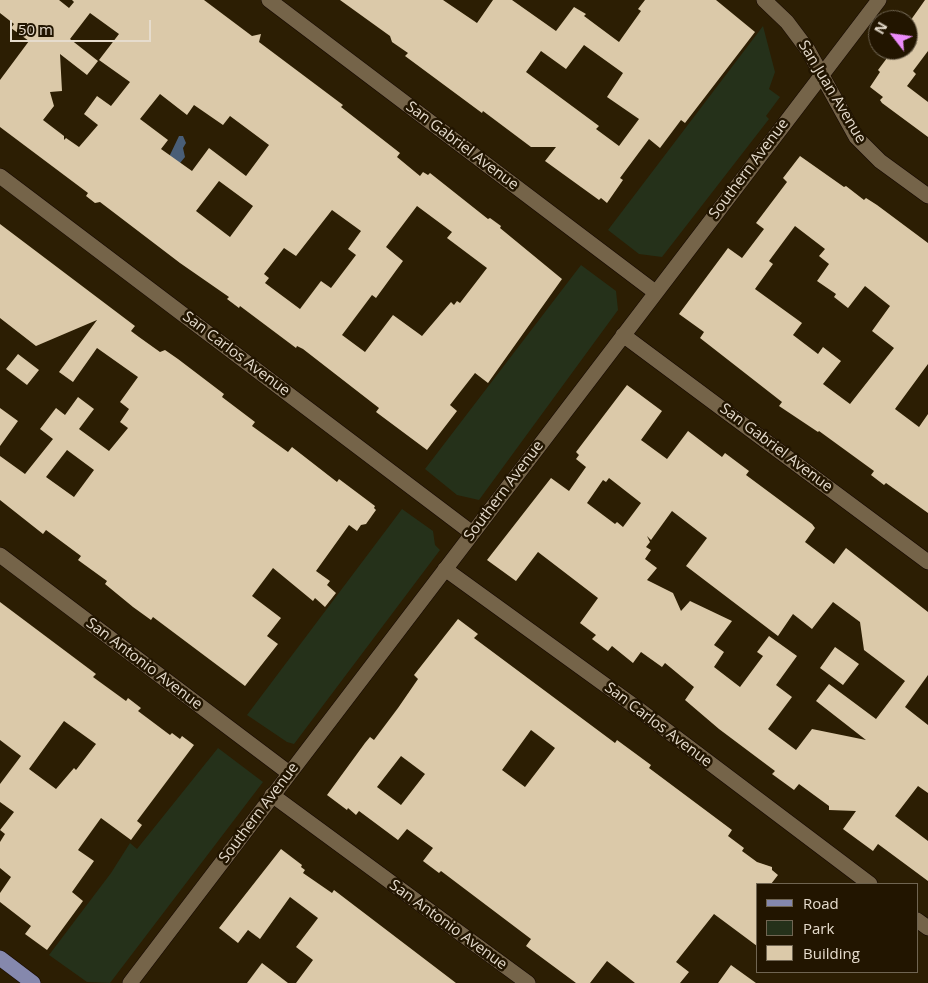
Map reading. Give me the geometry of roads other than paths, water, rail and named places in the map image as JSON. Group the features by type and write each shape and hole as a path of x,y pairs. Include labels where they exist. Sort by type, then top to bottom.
{"main road":[{"path":"0,958 33,983"}],"street":[{"name":"San Gabriel Avenue","path":"268,0 655,292"},
{"name":"San Juan Avenue","path":"764,0 787,22 808,50 856,137 880,161 928,196"},
{"name":"Southern Avenue","path":"130,983 879,0"},
{"name":"San Carlos Avenue","path":"0,176 472,533"},
{"name":"San Gabriel Avenue","path":"623,335 928,562"},
{"name":"San Antonio Avenue","path":"0,555 289,773"},
{"name":"San Carlos Avenue","path":"445,569 637,708 869,883"},
{"name":"San Antonio Avenue","path":"272,795 528,983"}],"water":[{"path":"179,136 183,136 186,143 183,148 185,157 180,163 169,157"}]}
